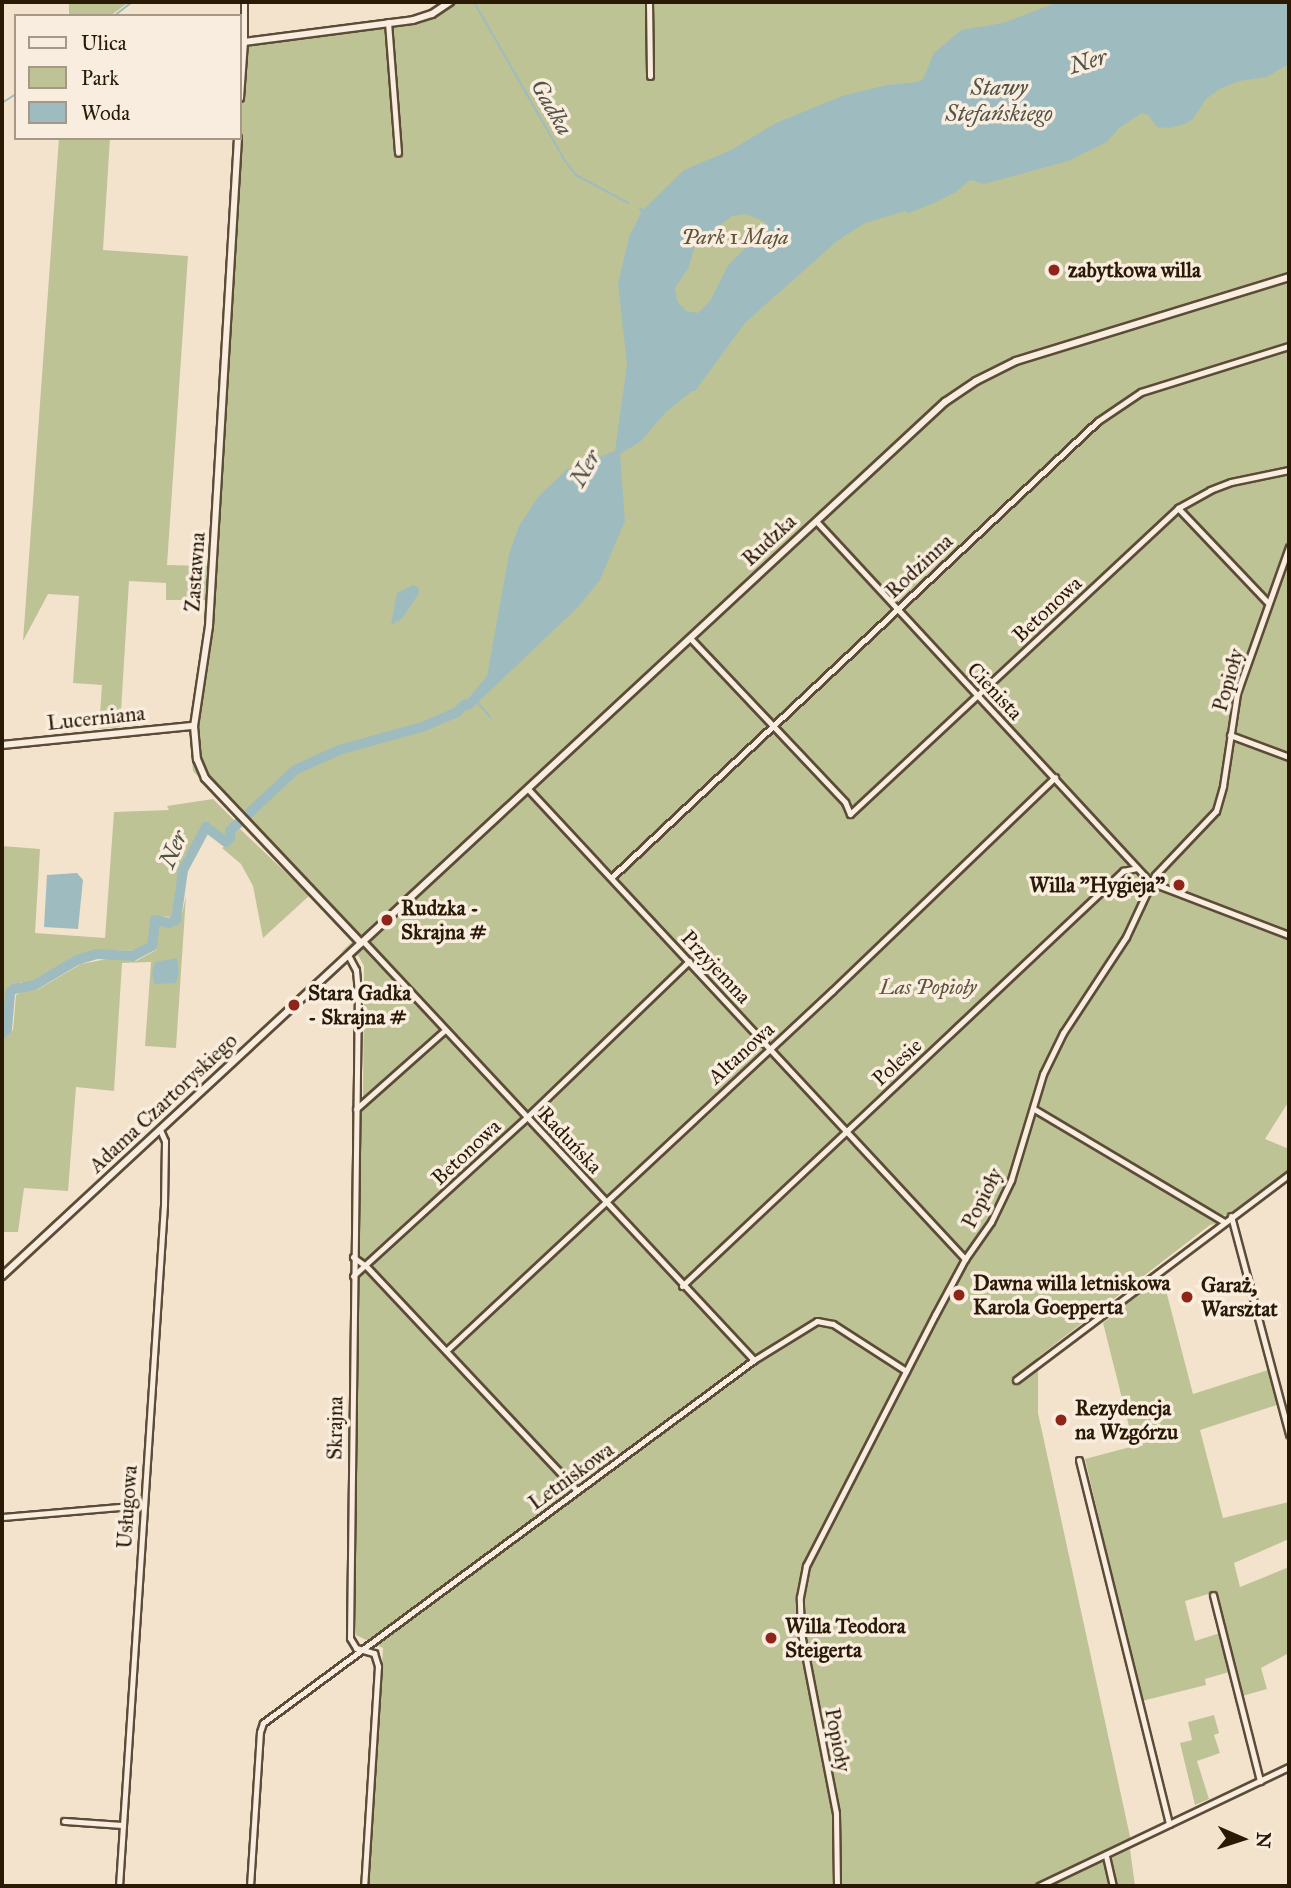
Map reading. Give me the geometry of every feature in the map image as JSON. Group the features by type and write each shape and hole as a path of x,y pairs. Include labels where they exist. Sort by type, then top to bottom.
{"street":[{"path":"242,70 244,2"},
{"path":"244,42 432,15 450,2"},
{"path":"649,2 650,76"},
{"path":"387,22 398,153"},
{"name":"Zastawna","path":"238,140 208,626 194,726 201,773 362,942"},
{"name":"Rudzka","path":"348,955 937,408 986,375 1026,358 1289,277"},
{"name":"Rodzinna","path":"612,877 1098,421 1141,392 1289,346"},
{"name":"Betonowa","path":"774,725 845,802 850,814 1178,508 1231,482 1289,470"},
{"path":"1178,508 1268,603"},
{"name":"Cienista","path":"816,521 1150,883"},
{"name":"Popioły","path":"837,1886 836,1813 801,1633 802,1579 827,1521 965,1259 991,1222 1011,1180 1043,1074 1063,1033 1126,937 1150,883 1216,811 1223,786 1237,693 1289,547"},
{"path":"690,638 774,725"},
{"name":"Lucerniana","path":"2,745 194,726"},
{"path":"1230,735 1289,757"},
{"name":"Altanowa","path":"446,1351 1055,777"},
{"name":"Przyjemna","path":"528,789 965,1259"},
{"name":"Polesie","path":"682,1286 1123,871 1137,868"},
{"path":"1150,883 1289,935"},
{"name":"Raduńska","path":"362,942 754,1360"},
{"name":"Skrajna","path":"348,955 357,979 350,1638 356,1648 374,1653 378,1666 364,1886"},
{"name":"Adama Czartoryskiego","path":"2,1276 348,955"},
{"name":"Betonowa","path":"353,1276 527,1117 689,961"},
{"path":"356,1109 444,1031"},
{"path":"1034,1109 1224,1222"},
{"name":"Usługowa","path":"119,1886 164,1205 165,1141 160,1130"},
{"path":"1016,1380 1289,1174"},
{"path":"1231,1216 1289,1434"},
{"path":"353,1257 366,1266 577,1491"},
{"name":"Letniskowa","path":"250,1886 263,1723 754,1360 817,1321 833,1324 906,1371"},
{"path":"1079,1460 1169,1824"},
{"path":"2,1517 143,1504"},
{"path":"1213,1595 1260,1781"},
{"path":"1040,1886 1289,1767"},
{"path":"64,1821 123,1825"},
{"path":"1106,1856 1113,1886"}],"green space":[{"path":"69,2 129,2 113,14 69,14"},
{"name":"Las Popioły","path":"457,2 1289,2 1289,1101 1265,1139 1289,1149 1289,1170 1227,1216 1223,1215 1224,1222 1210,1225 1038,1357 1038,1413 1131,1841 1043,1886 368,1886 383,1648 356,1635 355,1203 359,1110 367,1103 363,1099 364,966 358,955 354,958 356,951 353,945 340,953 352,942 309,896 263,938 253,886 241,864 222,848 234,841 235,833 240,829 300,886 193,771 189,732 202,666 205,600 166,600 166,583 129,581 120,727 99,729 102,685 73,683 79,596 48,594 23,641 59,140 110,140 103,250 188,256 167,565 208,566 234,140 242,140 242,46 426,21"},
{"path":"213,799 235,821 227,827 227,836 223,836 209,824 203,824 192,849 185,855 177,880 172,917 153,916 148,942 138,951 97,950 74,956 34,982 21,982 8,989 2,1027 2,846 40,849 35,933 105,938 114,812 169,810 167,806"},
{"path":"186,896 176,1048 145,1046 151,962 122,963 114,1091 76,1087 68,1191 24,1188 18,1232 2,1232 2,1040 13,1030 16,995 25,990 37,990 81,964 112,958 136,961 156,950 158,926 172,927 180,923"},
{"path":"1162,1275 1193,1394 1268,1370 1277,1405 1200,1430 1223,1518 1289,1502 1289,1539 1234,1563 1240,1587 1289,1567 1289,1653 1261,1668 1267,1689 1242,1696 1215,1592 1185,1601 1195,1641 1220,1633 1229,1672 1205,1679 1206,1685 1142,1701 1085,1459 1134,1446 1103,1323"},
{"path":"1214,1715 1219,1733 1214,1735 1220,1753 1197,1761 1209,1799 1195,1805 1180,1743 1192,1740 1188,1722"},
{"path":"1130,1849 1135,1886 1051,1886"}],"water":[{"name":"Stawy Stefańskiego","path":"1058,2 1289,2 1289,64 1267,77 1239,81 1220,89 1206,99 1193,119 1185,124 1169,128 1157,127 1148,115 1142,113 1119,128 1107,142 1068,161 984,184 970,180 956,192 936,202 909,213 905,211 865,223 837,241 745,323 695,391 666,412 640,442 620,454 625,521 600,580 579,606 471,709 457,712 487,676 509,554 519,526 538,497 566,470 615,451 627,364 618,284 629,237 641,213 638,207 644,209 684,170 729,151 776,123 842,96 887,85 918,82 923,79 934,53 961,30 1003,23","holes":["746,214 765,222 766,228 728,265 710,301 698,313 686,311 677,301 675,288 689,267 695,245 732,216"]},
{"path":"413,585 419,588 419,593 402,619 391,625 397,593"},
{"path":"77,873 83,880 78,929 44,927 47,875"},
{"path":"177,958 179,972 176,983 154,984 152,973 155,962"}],"waterway":[{"path":"117,14 132,2"},
{"name":"Gadka","path":"474,2 565,161 576,175 628,203"},
{"path":"2,103 14,95"},
{"path":"477,702 491,718"},
{"name":"Ner","path":"2,1034 7,1029 10,992 14,989 35,985 77,960 97,954 133,956 152,946 155,920 169,923 176,920 183,870 206,827 226,842 230,838 230,831 295,770 339,750 422,727 457,712 465,704"}],"place":[{"name":"zabytkowa willa","path":"1054,270"},
{"name":"Willa \"Hygieja\"","path":"1179,885"},
{"name":"Rudzka - Skrajna #","path":"387,920"},
{"name":"Stara Gadka - Skrajna #","path":"294,1005"},
{"name":"Dawna willa letniskowa Karola Goepperta","path":"959,1295"},
{"name":"Garaż, Warsztat","path":"1187,1297"},
{"name":"Rezydencja na Wzgórzu","path":"1061,1420"},
{"name":"Willa Teodora Steigerta","path":"771,1638"}],"park label":[{"name":"Park 1 Maja","path":"735,237"}]}
